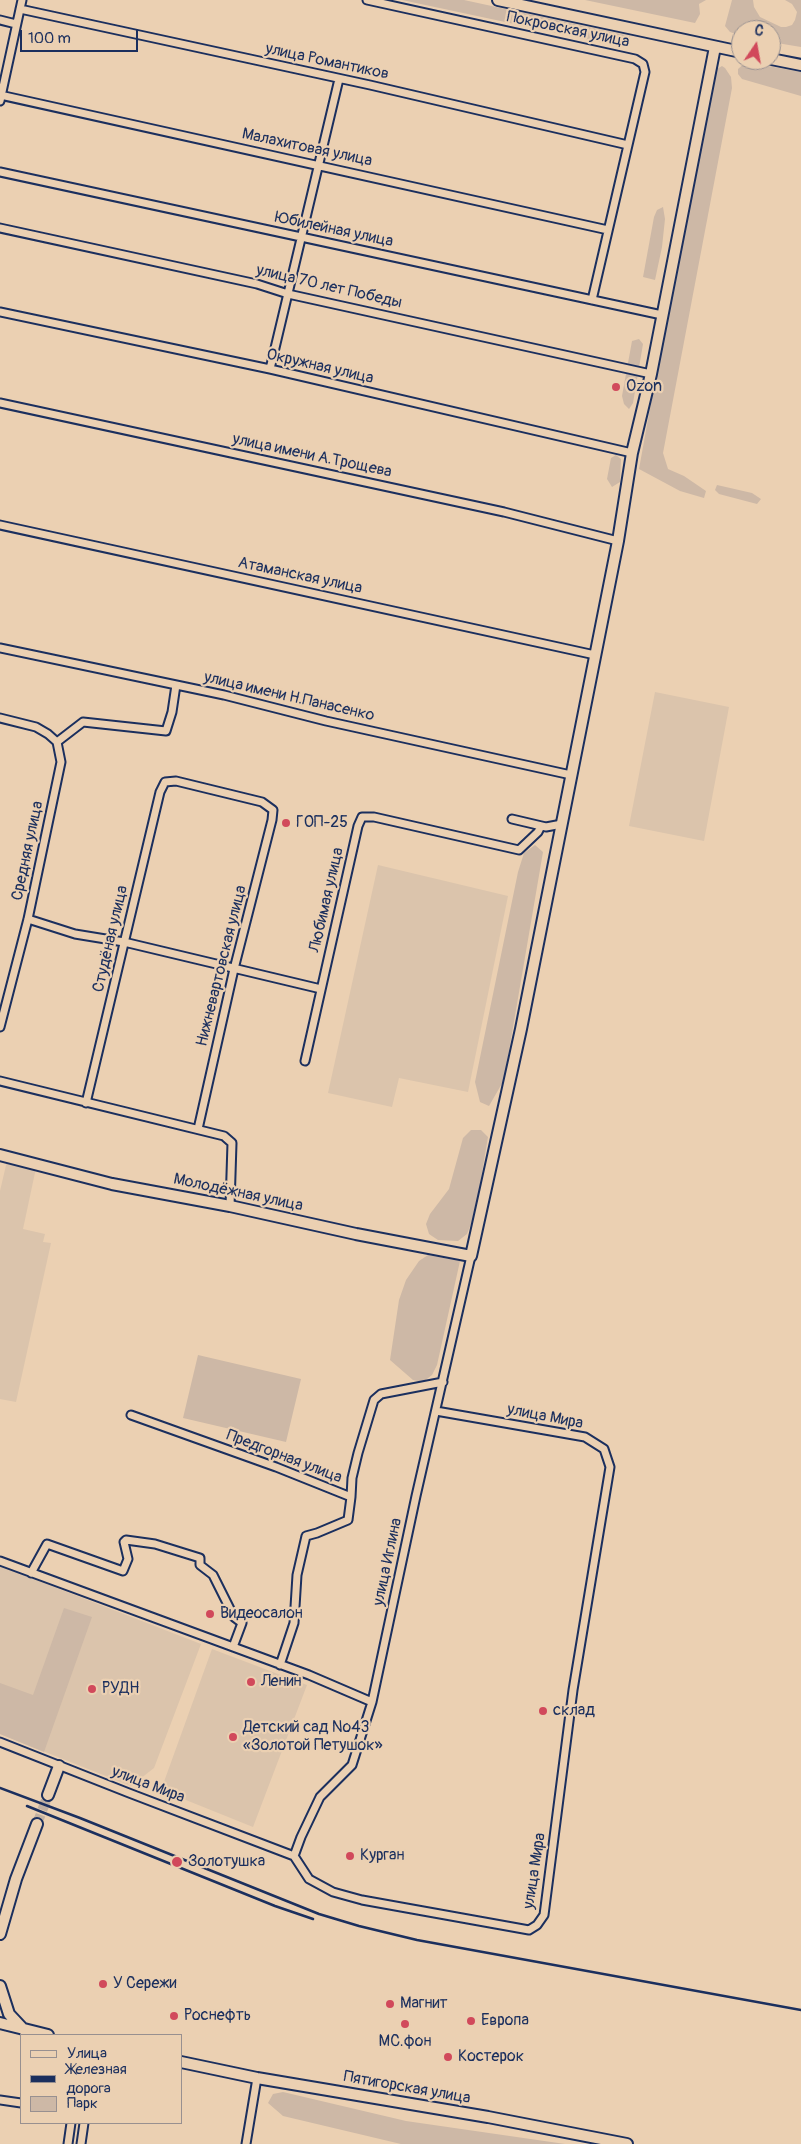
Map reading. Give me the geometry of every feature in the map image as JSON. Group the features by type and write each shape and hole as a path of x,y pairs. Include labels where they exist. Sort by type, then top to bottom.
{"street":[{"path":"0,97 22,0"},
{"name":"Покровская улица","path":"367,0 638,60 645,67 592,300"},
{"path":"498,0 731,50"},
{"name":"улица Романтиков","path":"20,9 338,78 628,145"},
{"path":"0,20 16,24"},
{"path":"471,1256 521,1029 618,541 632,453 651,374 715,47"},
{"path":"781,60 801,65"},
{"path":"270,369 338,78"},
{"name":"Малахитовая улица","path":"0,97 318,164 608,230"},
{"name":"Юбилейная улица","path":"0,172 662,316"},
{"name":"улица 70 лет Победы","path":"0,228 257,284 288,294 651,374"},
{"name":"Окружная улица","path":"0,312 270,369 632,453"},
{"name":"улица имени А.Трощева","path":"0,403 504,512 618,541"},
{"name":"Атаманская улица","path":"0,525 595,655"},
{"name":"улица имени Н.Панасенко","path":"0,648 224,695 326,721 572,775"},
{"path":"0,718 36,727 57,742 83,722 166,731 172,712 176,685"},
{"name":"Средняя улица","path":"0,1027 28,919 61,762 57,742"},
{"name":"Студёная улица","path":"86,1103 160,792 165,782 176,781 262,802 273,810"},
{"name":"Нижневартовская улица","path":"198,1129 234,969 273,810"},
{"name":"Любимая улица","path":"305,1061 358,826 362,817 374,817 519,850 538,832 541,826"},
{"path":"512,819 541,826 562,824"},
{"path":"28,919 75,934 124,942 321,989"},
{"path":"0,1081 224,1136 232,1142 230,1206"},
{"name":"Молодёжная улица","path":"0,1155 112,1184 230,1206 471,1256"},
{"name":"улица Иглина","path":"294,1856 301,1836 320,1797 352,1764 372,1702 471,1256"},
{"name":"Предгорная улица","path":"131,1414 276,1467 350,1497 358,1453 374,1400 381,1394 442,1382"},
{"name":"улица Мира","path":"0,1742 294,1856 310,1879 333,1892 362,1900 529,1930 537,1925 544,1915 573,1690 610,1467 604,1449 585,1437 436,1411"},
{"path":"280,1665 294,1623 297,1575 306,1536 348,1520 350,1497"},
{"path":"31,1573 47,1544 123,1571 128,1559 124,1542 126,1540 155,1544 200,1558 200,1565 213,1575 234,1617 242,1622 232,1647"},
{"path":"0,1561 280,1665 372,1702"},
{"path":"48,1796 59,1766"},
{"path":"0,1934 13,1887 37,1824"},
{"path":"0,1986 9,2014 24,2030"},
{"path":"0,2022 43,2034"},
{"path":"0,2030 24,2030"},
{"name":"Пятигорская улица","path":"182,2062 257,2078 479,2115 627,2144"},
{"path":"246,2144 257,2078"},
{"path":"0,2100 20,2102"},
{"path":"68,2144 72,2124"},
{"path":"81,2144 84,2124"}],"shaded area":[{"path":"655,692 729,707 704,841 629,826"},
{"path":"378,865 508,896 468,1092 399,1078 392,1107 328,1093"},
{"path":"7,1161 36,1168 23,1229 45,1234 43,1242 51,1243 16,1402 0,1399 0,1191"},
{"name":"РУДН","path":"0,1566 201,1644 154,1768 131,1786 0,1734"},
{"name":"Детский сад №43 «Золотой Петушок»","path":"212,1649 307,1685 253,1827 161,1790"}],"green space":[{"path":"402,0 464,0 630,36 627,48"},
{"path":"585,0 706,0 699,4 700,14 695,23"},
{"path":"732,0 753,0 754,7 760,17 766,20 731,20 731,32 725,26"},
{"path":"785,0 801,0 801,47 781,44 781,27 792,25 797,12 792,4"},
{"path":"722,66 731,77 732,88 663,453 668,469 684,476 706,491 704,498 680,491 639,469 708,88 712,72"},
{"path":"781,68 801,72 801,96 742,79 738,74 738,70 781,70"},
{"path":"663,207 665,219 662,247 655,280 643,277 654,217 657,210"},
{"path":"639,339 643,344 633,403 629,409 624,404 622,396 632,341"},
{"path":"616,455 621,459 620,482 612,487 607,479 611,458"},
{"path":"717,485 752,493 761,499 757,504 719,494 715,490"},
{"path":"535,845 543,852 504,1080 489,1106 480,1102 475,1082 518,872 524,853"},
{"path":"471,1130 481,1130 488,1137 475,1214 467,1234 458,1241 438,1240 429,1234 426,1224 430,1214 449,1189 463,1138"},
{"path":"428,1255 460,1261 437,1365 432,1375 423,1382 413,1380 390,1360 399,1300 406,1280 419,1261"},
{"path":"198,1355 301,1379 286,1442 183,1418"},
{"path":"64,1608 92,1617 44,1752 0,1734 0,1683 33,1695"},
{"path":"283,2092 406,2121 565,2144 401,2144 283,2116 268,2103 273,2094"}],"tunnel":[{"path":"37,1824 48,1795"}],"railway":[{"path":"0,1788 319,1914 359,1926 417,1940 801,2010"},
{"path":"27,1806 275,1906 313,1919"}],"place":[{"name":"Ozon","path":"616,387"},
{"name":"ГОП-25","path":"286,823"},
{"name":"Видеосалон","path":"210,1614"},
{"name":"Ленин","path":"251,1682"},
{"name":"РУДН","path":"92,1689"},
{"name":"склад","path":"543,1711"},
{"name":"Детский сад №43 «Золотой Петушок»","path":"233,1737"},
{"name":"Курган","path":"350,1856"},
{"name":"Золотушка","path":"177,1862"},
{"name":"У Сережи","path":"103,1984"},
{"name":"Магнит","path":"390,2004"},
{"name":"Роснефть","path":"174,2016"},
{"name":"Европа","path":"471,2021"},
{"name":"МС.фон","path":"405,2024"},
{"name":"Костерок","path":"448,2057"}]}
